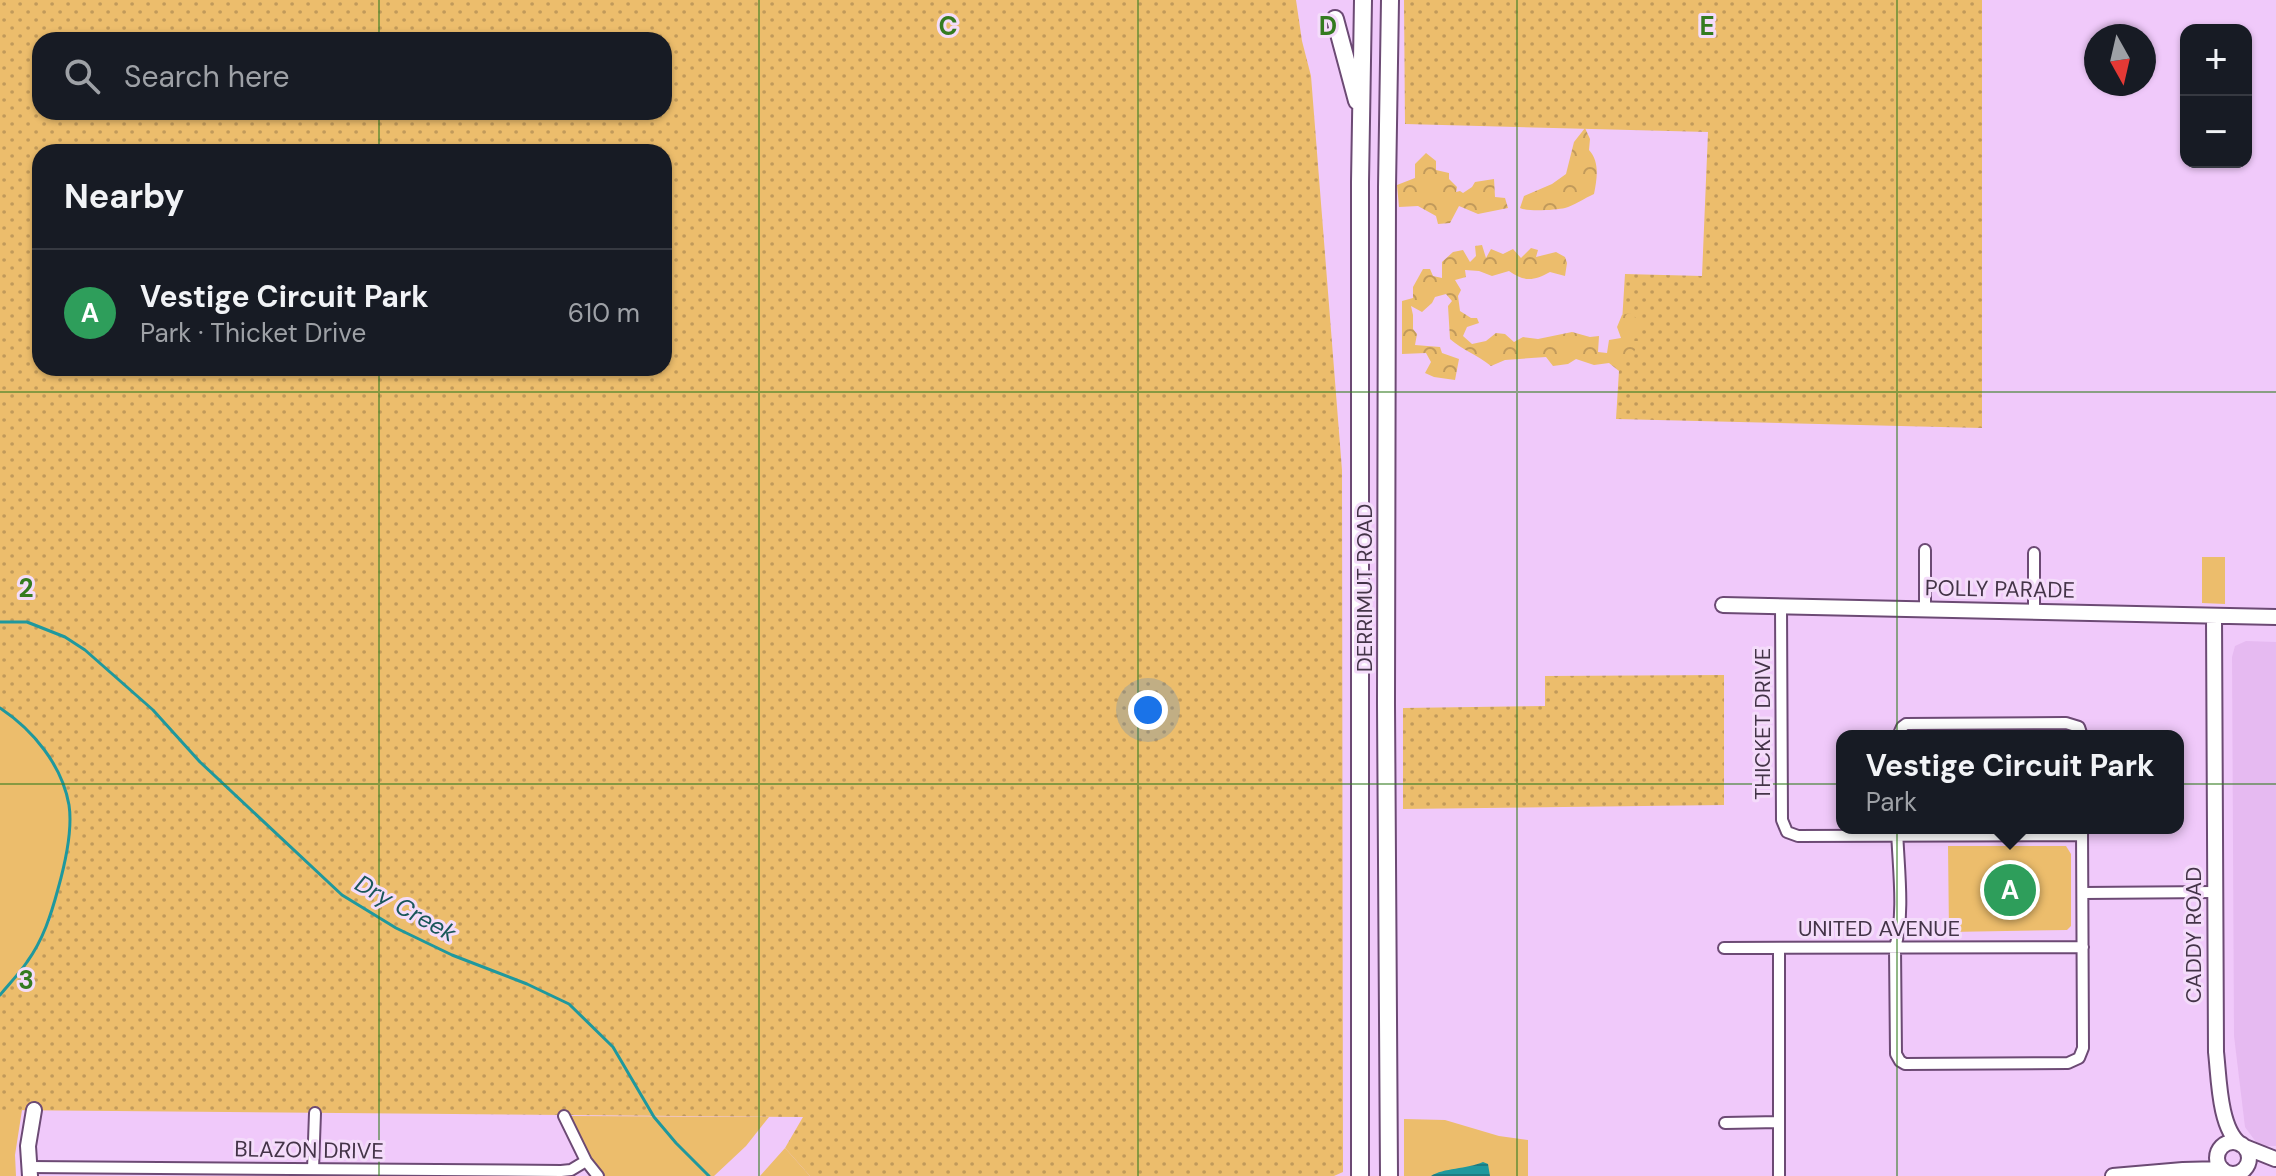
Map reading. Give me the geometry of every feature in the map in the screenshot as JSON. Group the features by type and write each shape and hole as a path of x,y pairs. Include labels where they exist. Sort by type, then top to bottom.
{"main road":[{"name":"DERRIMUT ROAD","path":"1389,1176 1386,672 1390,0"},
{"name":"DERRIMUT ROAD","path":"1360,1176 1363,16"},
{"path":"1363,16 1391,27"},
{"path":"1335,19 1361,114"}],"street":[{"path":"1925,550 1925,609"},
{"path":"2034,553 2034,612"},
{"name":"POLLY PARADE","path":"1723,605 2276,617"},
{"name":"THICKET DRIVE","path":"1781,606 1783,826 1787,832 1798,836 1848,834"},
{"name":"CADDY ROAD","path":"2214,616 2216,1052 2223,1110 2232,1138 2243,1145"},
{"path":"1901,730 1906,724 1913,723 2066,723 2080,730"},
{"path":"1897,834 1899,936 1895,948 1896,1054 1905,1064 1942,1065 2068,1063 2079,1058 2083,1048 2082,834"},
{"path":"2083,893 2215,892"},
{"name":"UNITED AVENUE","path":"1724,948 2083,947"},
{"path":"1779,948 1779,1176"},
{"path":"29,1171 28,1146 34,1110"},
{"name":"CADDY ROAD","path":"2220,1150 2223,1110"},
{"path":"313,1169 315,1113"},
{"path":"564,1116 586,1161 598,1176"},
{"path":"1725,1123 1779,1122"},
{"path":"2183,1170 2208,1161 2229,1142 2275,1158"},
{"path":"2243,1145 2249,1157 2243,1171"},
{"path":"2220,1150 2217,1161 2224,1172"},
{"path":"2113,1176 2183,1170 2234,1174 2262,1160 2275,1158"},
{"name":"BLAZON DRIVE","path":"29,1171 292,1173 313,1169 341,1173 456,1174 561,1171 571,1170 586,1161"}],"shaded area":[{"path":"2246,641 2276,642 2276,1146 2256,1142 2245,1127 2234,1036 2232,657 2235,646"},
{"path":"1483,1162 1488,1164 1490,1176 1431,1176 1442,1171"}],"green space":[{"path":"0,0 1296,0 1311,76 1342,470 1343,1172 1334,1176 810,1176 785,1148 803,1117 0,1110 0,995 28,961 50,921 68,838 70,807 44,748 0,708"},
{"path":"1404,0 1982,0 1982,428 1616,419 1625,274 1702,276 1708,132 1405,124"},
{"path":"1585,128 1590,139 1589,150 1596,165 1594,194 1565,208 1520,208 1524,196 1566,174 1574,142"},
{"path":"1426,153 1436,161 1436,170 1449,173 1449,179 1457,187 1456,192 1463,193 1475,182 1494,179 1495,197 1505,198 1508,208 1478,214 1459,206 1450,223 1438,224 1436,216 1418,206 1399,207 1397,185 1415,178 1415,164"},
{"path":"1482,245 1486,258 1491,249 1503,254 1513,249 1521,258 1531,248 1538,250 1536,257 1556,252 1565,257 1567,263 1565,276 1550,272 1529,279 1509,271 1492,276 1465,270 1466,277 1455,280 1461,290 1458,296 1460,311 1477,318 1479,323 1467,327 1463,336 1472,344 1486,341 1496,333 1505,334 1514,342 1523,337 1538,339 1572,332 1599,336 1598,352 1607,353 1609,340 1621,338 1617,327 1622,315 1630,313 1642,323 1632,334 1631,341 1639,341 1633,354 1619,371 1609,363 1594,365 1576,359 1568,364 1553,366 1546,357 1505,360 1491,366 1450,339 1448,306 1452,301 1446,294 1435,297 1422,312 1411,306 1413,329 1417,334 1415,345 1440,347 1442,353 1459,359 1455,380 1425,373 1431,362 1426,353 1402,354 1402,301 1413,298 1413,287 1423,269 1430,269 1433,276 1442,278 1442,262 1453,252 1463,250 1470,262 1476,256 1475,246"},
{"path":"2202,557 2225,557 2225,604 2202,603"},
{"path":"1724,675 1724,805 1403,809 1403,708 1545,706 1545,676"},
{"path":"0,708 24,727 53,763 65,790 70,815 66,858 46,927 27,962 0,995"},
{"path":"1948,846 2066,846 2071,854 2071,926 2067,930 1949,932"},
{"path":"0,1110 22,1110 15,1155 16,1176 0,1176"},
{"path":"569,1116 769,1117 746,1146 714,1176 604,1176 588,1154"},
{"path":"1404,1119 1445,1120 1499,1136 1528,1140 1528,1176 1404,1176"},
{"path":"785,1148 810,1176 760,1176"}],"waterway":[{"name":"Dry Creek","path":"0,622 27,622 65,637 85,650 153,710 200,762 342,895 396,928 452,955 569,1004 613,1047 654,1117 709,1176"},
{"path":"0,708 24,727 53,763 65,790 70,815 66,858 46,927 27,962 0,995"}],"place":[{"name":"Vestige Circuit Park","path":"2010,890"}]}
